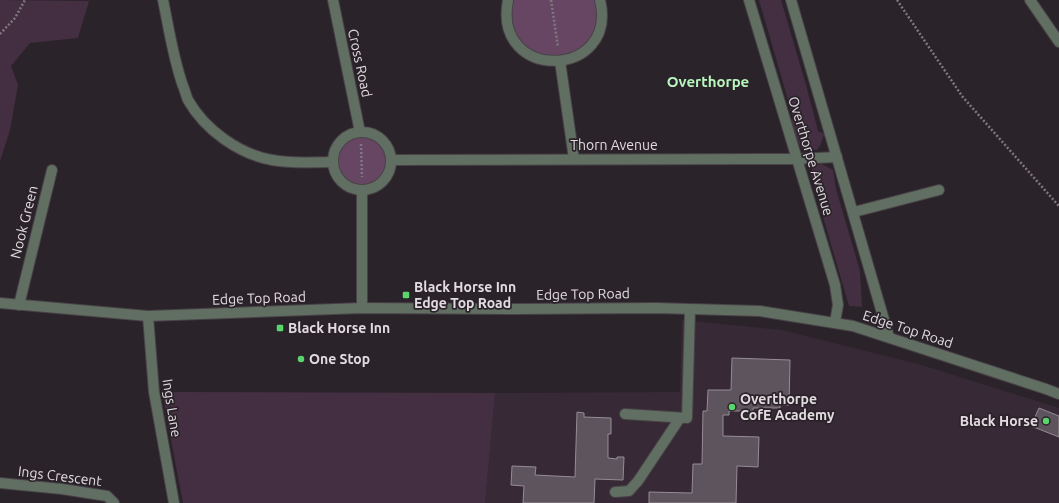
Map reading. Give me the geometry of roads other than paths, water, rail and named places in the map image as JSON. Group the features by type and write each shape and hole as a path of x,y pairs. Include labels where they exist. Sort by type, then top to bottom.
{"street":[{"path":"163,0 178,72 188,100 203,121 221,137 245,152 271,160 291,162 333,162"},
{"name":"Cross Road","path":"333,0 360,132"},
{"path":"508,0 506,18 510,32 518,45 529,55 540,60 550,62 560,62 572,59 583,53 593,42 599,31 602,17 600,0"},
{"name":"Overthorpe Avenue","path":"749,0 835,285 838,305 835,322"},
{"name":"Overthorpe Avenue","path":"792,0 889,337"},
{"path":"1030,0 1059,42"},
{"path":"560,62 574,159"},
{"path":"360,132 374,134 380,138 389,150 391,160 389,173 384,180 377,186 362,190 351,188 344,184 335,173 333,162 335,149 341,141 348,135 360,132"},
{"name":"Thorn Avenue","path":"391,160 797,159 837,157"},
{"name":"Nook Green","path":"19,305 52,170"},
{"path":"362,190 362,308"},
{"name":"Overthorpe Avenue","path":"854,212 939,190"},
{"name":"Edge Top Road","path":"0,303 148,316 362,308 649,308 760,311 853,326 1059,394"},
{"path":"625,414 687,418 690,309"},
{"name":"Ings Lane","path":"148,316 154,392 174,503"},
{"path":"615,492 630,491 680,418"},
{"name":"Ings Crescent","path":"0,484 62,489 107,496 114,503"}],"place":[{"name":"Black Horse Inn Edge Top Road","path":"406,295"},
{"name":"Black Horse Inn","path":"280,328"},
{"name":"One Stop","path":"301,359"},
{"name":"Overthorpe CofE Academy","path":"732,407"},
{"name":"Black Horse","path":"1046,421"}],"district":[{"name":"Overthorpe","path":"708,82"}]}
